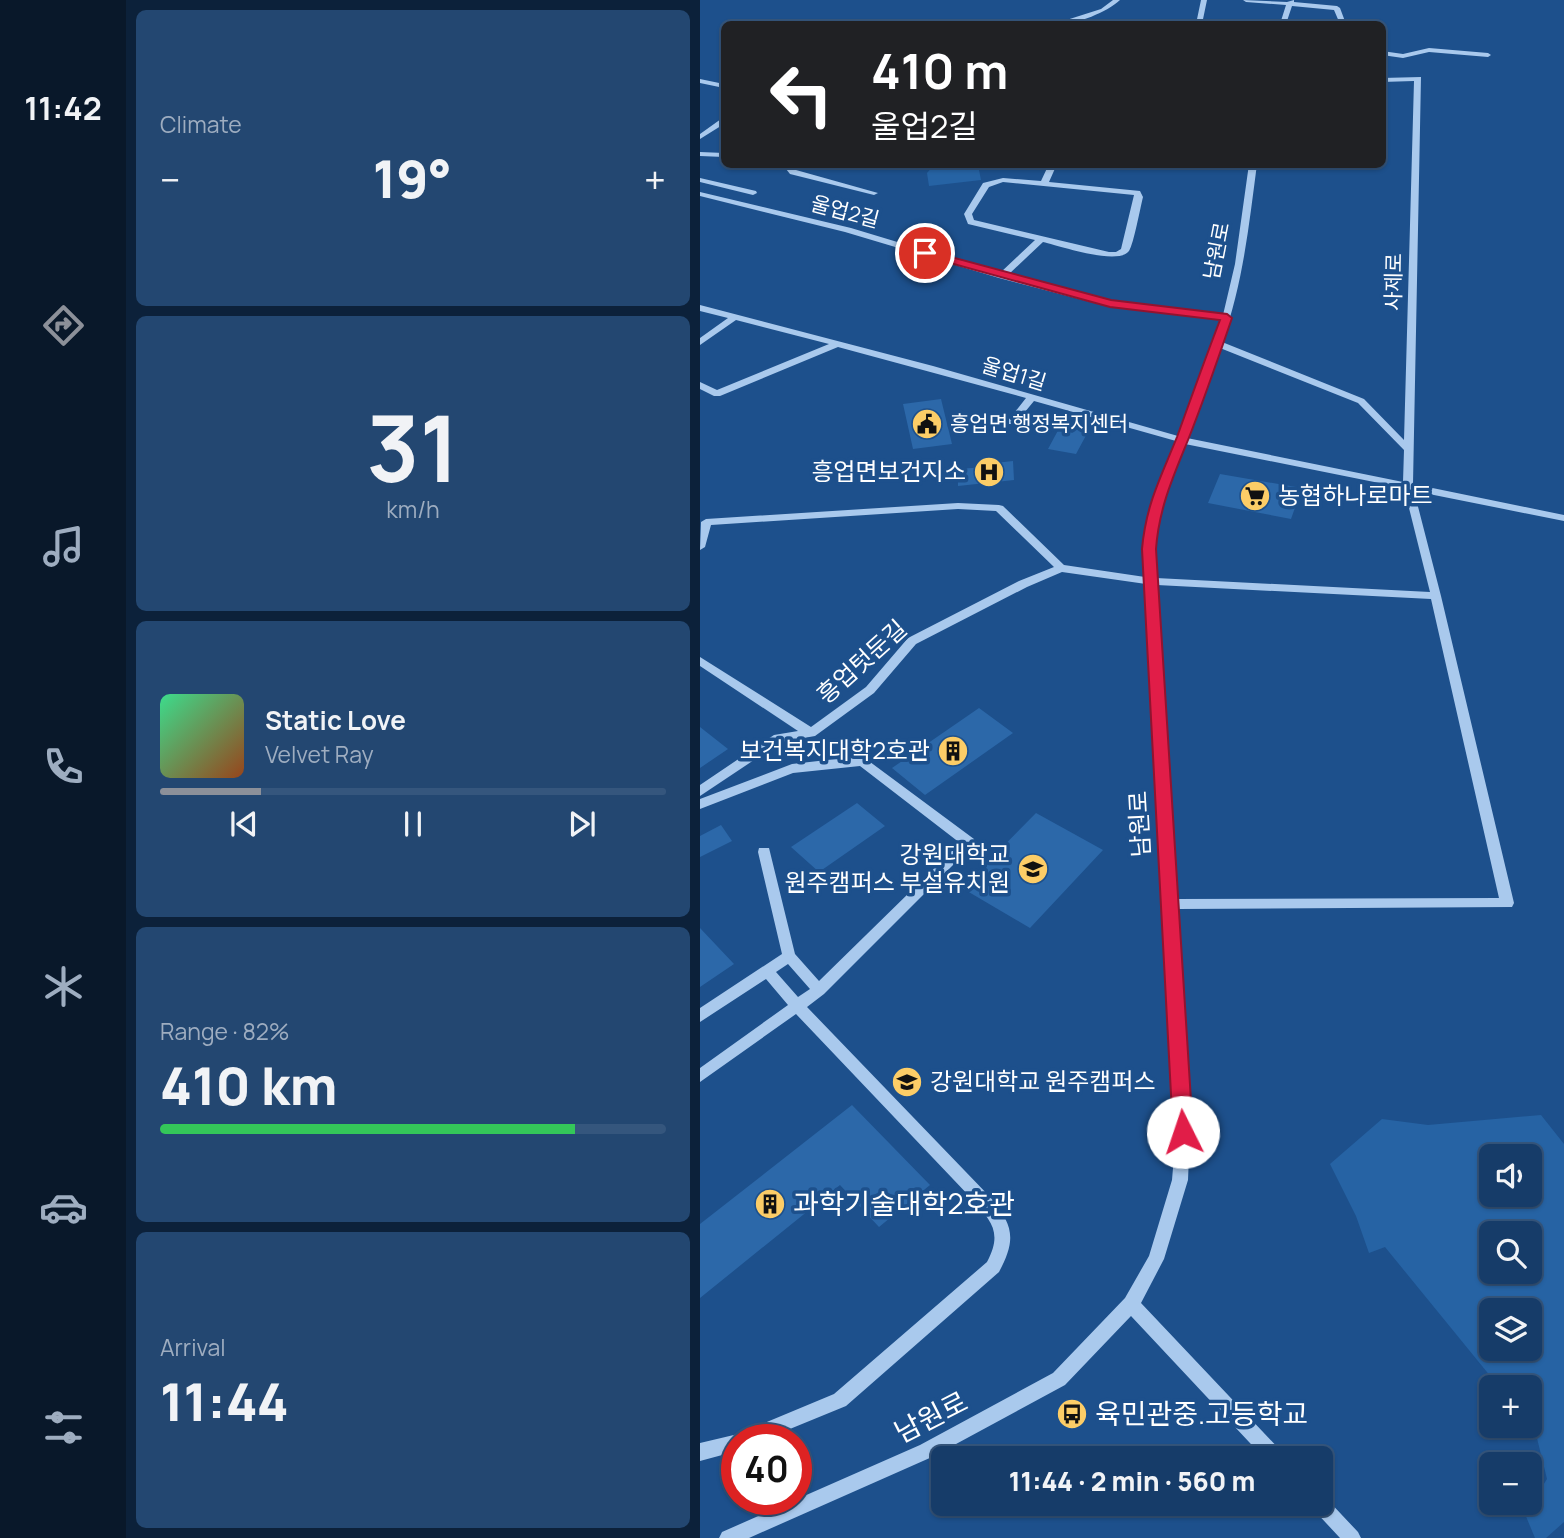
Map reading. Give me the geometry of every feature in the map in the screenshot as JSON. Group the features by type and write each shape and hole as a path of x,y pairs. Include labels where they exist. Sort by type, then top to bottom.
{"street":[{"path":"1067,21 1103,10 1117,0"},
{"path":"1200,21 1204,0"},
{"path":"1246,0 1337,8 1342,21"},
{"path":"1284,21 1288,2"},
{"path":"1386,54 1403,56 1429,50 1489,55"},
{"name":"사제로","path":"1168,904 1507,903 1408,486 1419,79 1386,80"},
{"path":"700,81 721,85"},
{"path":"700,136 721,123"},
{"path":"700,154 721,152"},
{"path":"791,168 793,172 874,193"},
{"path":"1044,184 1051,168"},
{"name":"남원로","path":"728,1538 926,1451 1059,1379 1131,1304 1156,1259 1180,1180 1183,1132 1149,581 1152,518 1162,484 1182,440 1227,318 1242,248 1252,168"},
{"path":"700,180 753,193"},
{"path":"992,181 1044,184 1129,191 1139,197 1125,250 1118,255 1040,240 971,222 968,214 986,185 992,181"},
{"name":"울업2길","path":"701,194 848,230 1002,276 1110,304 1227,318"},
{"path":"1002,276 1040,240"},
{"name":"울업1길","path":"700,308 930,368 1030,399 1182,440"},
{"path":"700,342 732,318"},
{"path":"1217,343 1361,401 1409,450"},
{"path":"700,385 717,394 835,345"},
{"path":"1012,422 1030,399"},
{"path":"1182,440 1564,518"},
{"path":"700,547 706,522 958,506 999,508 1061,568 1149,581 1436,596"},
{"name":"흥업텃둔길","path":"700,661 811,733 870,690 912,641 1023,584 1061,568"},
{"path":"700,792 778,738 811,733"},
{"path":"700,804 792,769 862,761 969,844 819,990 700,1076"},
{"path":"764,852 789,956 819,990"},
{"path":"700,1016 789,956"},
{"path":"766,971 977,1194 998,1219 1005,1234 1003,1251 993,1267 959,1299 840,1400 782,1424"},
{"path":"1131,1304 1265,1446"},
{"path":"700,1452 721,1446"},
{"path":"1331,1516 1352,1538"}],"shaded area":[{"path":"931,168 979,168 981,180 929,186 927,173"},
{"path":"1541,1115 1564,1144 1564,1522 1546,1538 1535,1538 1525,1515 1542,1515 1542,1487 1547,1479 1537,1438 1542,1438 1542,1375 1489,1375 1385,1247 1369,1253 1356,1216 1330,1164 1382,1119 1428,1125"}],"building":[{"name":"흥업면 행정복지센터","path":"941,399 952,444 913,449 903,404"},
{"path":"1062,423 1090,428 1076,454 1048,449"},
{"name":"흥업면보건지소","path":"1013,461 1014,480 958,486 958,469"},
{"name":"농협하나로마트","path":"1220,474 1302,488 1291,519 1208,503"},
{"name":"보건복지대학2호관","path":"979,708 1013,733 925,795 892,768"},
{"path":"700,727 728,749 700,768"},
{"path":"857,803 885,826 819,872 791,847"},
{"name":"강원대학교 원주캠퍼스 부설유치원","path":"1036,813 1103,850 1030,928 962,888"},
{"path":"721,825 732,841 700,857 700,836"},
{"path":"700,928 734,964 700,987"},
{"name":"과학기술대학2호관","path":"852,1105 930,1185 879,1227 840,1185 700,1298 700,1224"}],"place":[{"name":"흥업면 행정복지센터","path":"927,424"},
{"name":"흥업면보건지소","path":"989,472"},
{"name":"농협하나로마트","path":"1255,496"},
{"name":"보건복지대학2호관","path":"953,751"},
{"name":"강원대학교 원주캠퍼스 부설유치원","path":"1033,869"},
{"name":"강원대학교 원주캠퍼스","path":"907,1082"},
{"name":"과학기술대학2호관","path":"770,1204"},
{"name":"육민관중.고등학교","path":"1072,1414"}],"route":[{"path":"925,253 1110,304 1227,318 1186,422 1182,440 1162,484 1152,518 1149,549 1169,934 1183,1132"}]}
